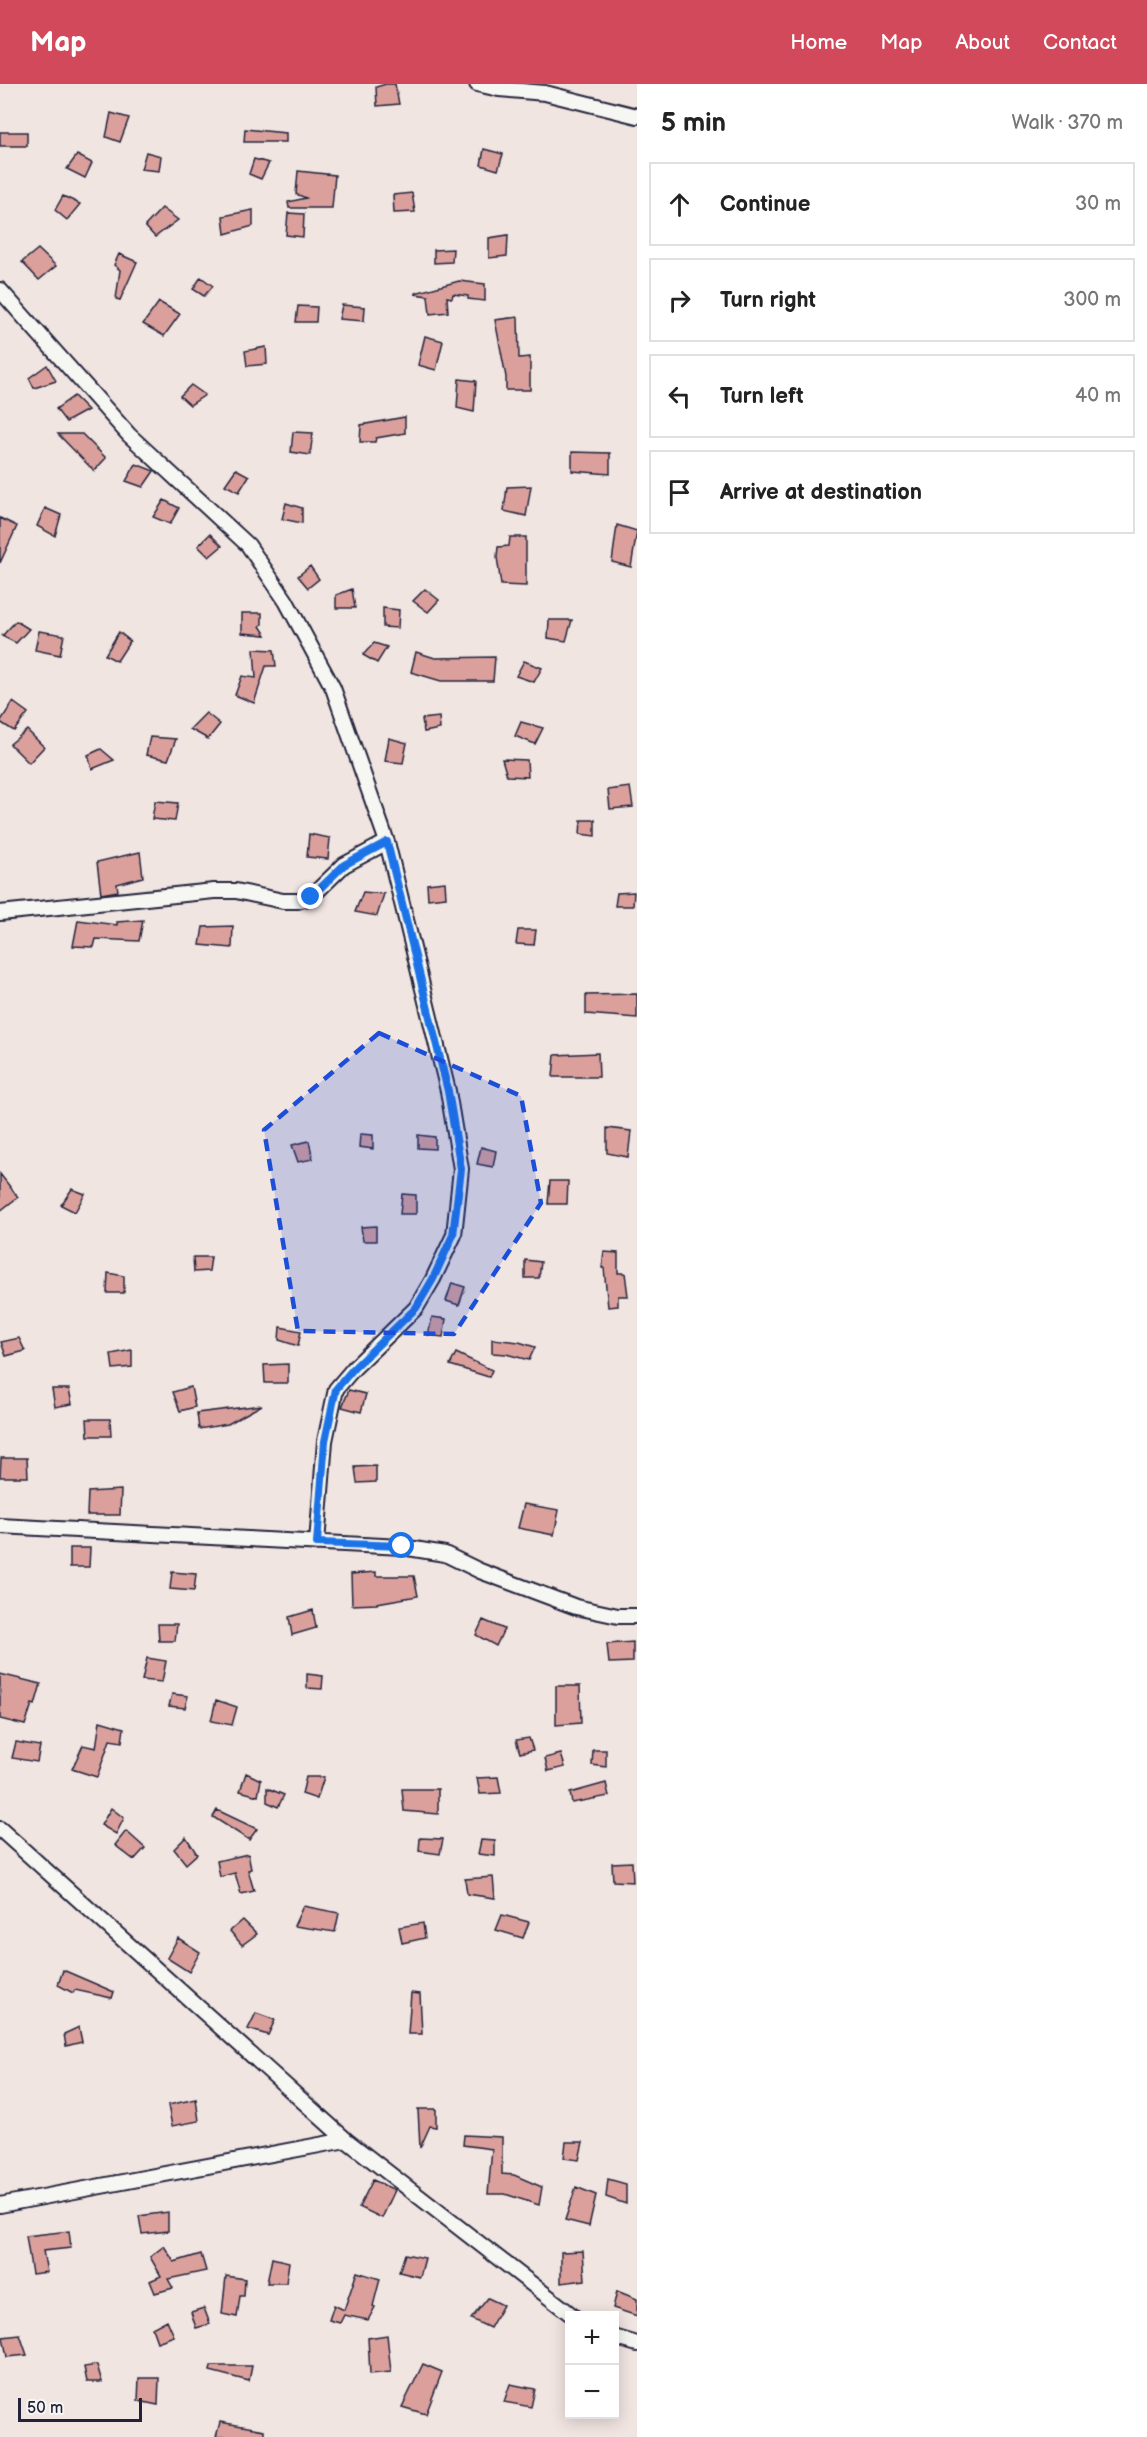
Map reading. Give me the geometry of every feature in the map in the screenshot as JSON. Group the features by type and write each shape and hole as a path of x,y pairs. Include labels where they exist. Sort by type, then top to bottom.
{"street":[{"path":"477,84 500,89 545,93 637,116"},
{"path":"0,290 129,435 248,545 286,601 333,688 387,842 448,1091 461,1169 453,1235 433,1279 416,1308 354,1368 336,1389 325,1441 317,1543"},
{"path":"0,914 214,891 236,891 283,901 298,901 311,897 344,865 387,842"},
{"path":"0,1526 402,1546 445,1554 480,1571 576,1607 618,1616 637,1616"},
{"path":"0,1829 346,2140 567,2311"},
{"path":"0,2205 346,2140"},
{"path":"619,2338 637,2344"}],"highlighted area":[{"path":"379,1033 521,1096 541,1203 454,1334 298,1331 264,1130"}],"building":[{"path":"395,84 399,104 377,106 376,87"},
{"path":"111,113 129,118 120,142 106,137"},
{"path":"245,129 286,133 286,142 244,142"},
{"path":"0,132 27,132 27,146 0,146"},
{"path":"484,149 503,154 498,170 481,165"},
{"path":"146,152 161,156 159,171 141,169"},
{"path":"77,155 92,163 85,178 67,169"},
{"path":"254,159 269,163 261,179 249,174"},
{"path":"298,171 335,175 332,208 289,208 288,202 306,198 296,194"},
{"path":"412,193 415,212 394,213 393,195"},
{"path":"63,196 80,204 67,220 55,210"},
{"path":"162,208 178,220 155,237 145,226"},
{"path":"253,210 253,226 225,234 223,216"},
{"path":"288,213 304,214 303,237 286,235"},
{"path":"508,235 507,256 489,258 489,238"},
{"path":"38,249 56,266 39,280 22,262"},
{"path":"453,249 452,262 434,263 434,250"},
{"path":"119,254 137,262 120,300 116,299 120,270 114,265"},
{"path":"201,277 213,286 204,296 193,289"},
{"path":"459,281 485,284 485,301 453,294 452,298 447,297 448,312 430,314 428,296 415,294 415,293"},
{"path":"159,302 180,314 164,336 143,324"},
{"path":"342,305 365,307 364,321 339,319"},
{"path":"298,306 317,307 316,322 296,322"},
{"path":"518,317 519,358 530,357 530,390 506,390 506,377 495,320"},
{"path":"425,336 443,341 436,370 418,365"},
{"path":"266,347 267,364 247,366 245,351"},
{"path":"47,365 56,381 34,388 29,378"},
{"path":"459,379 476,381 474,412 457,408"},
{"path":"191,385 205,395 190,405 180,396"},
{"path":"74,396 88,410 66,422 56,409"},
{"path":"405,417 405,433 376,438 375,442 360,442 361,425"},
{"path":"293,432 313,433 310,455 291,452"},
{"path":"58,434 82,434 106,458 94,471"},
{"path":"572,452 610,453 610,474 572,471"},
{"path":"136,464 154,471 143,487 126,481"},
{"path":"236,469 249,476 239,492 225,485"},
{"path":"531,486 526,516 504,511 507,487"},
{"path":"164,500 179,508 170,524 153,517"},
{"path":"286,503 302,508 302,523 282,519"},
{"path":"45,508 61,515 55,536 37,526"},
{"path":"0,518 17,526 0,563"},
{"path":"617,525 637,531 631,567 612,562"},
{"path":"210,534 222,546 209,557 198,546"},
{"path":"510,537 526,537 526,586 501,585 498,547 509,546"},
{"path":"310,566 319,579 308,588 298,576"},
{"path":"352,589 355,608 336,608 336,595"},
{"path":"425,589 439,600 428,612 413,601"},
{"path":"383,608 399,610 398,628 383,627"},
{"path":"242,613 262,613 260,626 266,635 242,633"},
{"path":"549,620 572,620 566,641 548,638"},
{"path":"16,621 29,629 16,643 2,636"},
{"path":"39,631 64,635 60,655 35,650"},
{"path":"119,632 130,641 117,661 105,655"},
{"path":"374,643 387,647 377,663 363,655"},
{"path":"254,649 274,650 276,666 266,666 254,703 235,695 242,676 256,678"},
{"path":"416,652 435,658 495,657 493,681 441,681 411,672"},
{"path":"524,661 542,668 534,682 516,676"},
{"path":"13,702 28,713 14,731 0,722"},
{"path":"206,713 220,724 208,739 190,729"},
{"path":"439,717 440,729 424,732 422,719"},
{"path":"521,722 543,728 535,744 515,736"},
{"path":"27,730 44,747 29,763 10,744"},
{"path":"150,737 176,739 168,760 146,755"},
{"path":"389,738 407,743 403,763 385,761"},
{"path":"101,749 114,760 92,769 88,755"},
{"path":"502,759 527,760 528,777 507,776"},
{"path":"630,787 633,807 610,809 608,790"},
{"path":"155,801 178,803 175,821 152,819"},
{"path":"581,820 595,820 595,836 580,834"},
{"path":"309,834 330,838 328,859 307,857"},
{"path":"140,852 143,877 117,884 118,891 101,894 97,862"},
{"path":"445,882 446,897 428,899 427,884"},
{"path":"363,892 384,894 377,916 355,912"},
{"path":"634,892 633,906 615,906 617,893"},
{"path":"78,920 117,925 117,922 143,920 139,941 96,939 94,947 73,946"},
{"path":"233,926 232,948 200,945 203,927"},
{"path":"518,930 536,930 534,945 516,944"},
{"path":"637,994 637,1018 586,1014 586,995"},
{"path":"598,1053 599,1077 553,1077 555,1055"},
{"path":"607,1128 631,1131 628,1157 607,1153"},
{"path":"360,1134 373,1135 373,1149 359,1147"},
{"path":"418,1135 435,1137 435,1149 418,1148"},
{"path":"309,1141 313,1159 298,1162 292,1145"},
{"path":"481,1147 496,1151 493,1167 477,1164"},
{"path":"0,1174 18,1197 0,1211"},
{"path":"550,1181 568,1181 567,1204 548,1204"},
{"path":"72,1189 85,1194 75,1212 61,1205"},
{"path":"402,1194 416,1195 416,1214 400,1214"},
{"path":"376,1226 376,1241 363,1241 361,1227"},
{"path":"604,1252 618,1253 618,1273 625,1273 628,1296 618,1296 618,1306 608,1307 604,1268 602,1268"},
{"path":"193,1257 211,1257 209,1271 194,1272"},
{"path":"525,1260 541,1262 539,1278 525,1278"},
{"path":"108,1273 124,1276 124,1293 107,1293"},
{"path":"452,1283 465,1287 459,1305 446,1301"},
{"path":"432,1317 446,1319 443,1337 428,1335"},
{"path":"280,1327 301,1331 298,1346 279,1340"},
{"path":"19,1338 25,1351 6,1356 1,1342"},
{"path":"492,1339 519,1342 535,1347 529,1360 492,1353"},
{"path":"132,1350 132,1367 113,1369 111,1354"},
{"path":"456,1353 492,1370 489,1377 450,1365"},
{"path":"288,1364 288,1383 265,1383 264,1365"},
{"path":"191,1387 195,1407 180,1411 173,1392"},
{"path":"52,1389 69,1389 72,1404 55,1407"},
{"path":"349,1390 366,1394 361,1412 342,1407"},
{"path":"262,1405 228,1424 199,1429 197,1413"},
{"path":"87,1419 110,1419 111,1436 88,1436"},
{"path":"1,1458 27,1458 28,1477 0,1477"},
{"path":"376,1466 376,1482 357,1483 355,1467"},
{"path":"121,1490 120,1515 87,1515 88,1492"},
{"path":"524,1504 559,1510 554,1535 518,1528"},
{"path":"70,1548 90,1548 89,1567 70,1567"},
{"path":"172,1572 196,1574 194,1591 170,1589"},
{"path":"376,1572 376,1576 414,1576 418,1596 377,1604 352,1605 351,1574"},
{"path":"313,1610 316,1628 292,1635 289,1617"},
{"path":"483,1620 504,1629 496,1646 476,1635"},
{"path":"158,1624 177,1624 175,1641 159,1641"},
{"path":"633,1642 633,1662 609,1663 607,1644"},
{"path":"147,1658 166,1661 162,1682 142,1680"},
{"path":"0,1674 41,1684 35,1705 32,1704 25,1725 0,1719"},
{"path":"307,1674 323,1676 322,1689 307,1688"},
{"path":"556,1686 580,1686 581,1723 556,1725"},
{"path":"172,1694 188,1696 185,1708 169,1706"},
{"path":"216,1700 237,1707 232,1725 211,1721"},
{"path":"100,1721 124,1728 122,1742 110,1740 97,1777 72,1769 83,1745 96,1748"},
{"path":"529,1738 533,1750 520,1753 516,1740"},
{"path":"16,1742 40,1746 37,1762 12,1758"},
{"path":"593,1750 606,1750 606,1767 592,1765"},
{"path":"561,1754 565,1767 548,1771 545,1758"},
{"path":"246,1773 261,1780 258,1796 240,1791"},
{"path":"306,1777 324,1777 317,1799 302,1794"},
{"path":"498,1777 501,1793 480,1794 477,1778"},
{"path":"606,1783 609,1796 572,1803 570,1793"},
{"path":"267,1788 284,1795 278,1807 267,1802"},
{"path":"402,1789 438,1789 438,1814 404,1811"},
{"path":"111,1808 124,1818 116,1834 101,1825"},
{"path":"217,1810 257,1829 249,1840 213,1817"},
{"path":"126,1831 145,1848 134,1860 115,1845"},
{"path":"186,1837 197,1854 186,1864 174,1849"},
{"path":"420,1838 443,1839 440,1854 419,1851"},
{"path":"481,1840 495,1841 495,1856 478,1854"},
{"path":"248,1854 251,1869 248,1870 254,1891 241,1894 235,1873 220,1877 217,1861"},
{"path":"632,1862 633,1882 613,1881 612,1863"},
{"path":"493,1877 495,1898 467,1894 465,1879"},
{"path":"303,1906 339,1913 335,1932 294,1926"},
{"path":"502,1915 529,1922 523,1938 496,1930"},
{"path":"243,1920 257,1934 242,1945 230,1931"},
{"path":"423,1923 425,1938 402,1943 399,1927"},
{"path":"178,1938 200,1952 189,1972 167,1958"},
{"path":"63,1970 114,1992 112,1998 75,1990 73,1993 58,1985"},
{"path":"411,1993 420,1994 422,2034 408,2034"},
{"path":"256,2013 275,2020 268,2035 248,2029"},
{"path":"79,2027 82,2042 66,2046 64,2034"},
{"path":"196,2099 199,2121 172,2126 168,2105"},
{"path":"418,2109 436,2109 436,2127 430,2126 420,2148"},
{"path":"464,2135 502,2137 502,2174 514,2175 542,2187 539,2205 505,2194 488,2194 492,2149 463,2145"},
{"path":"566,2142 583,2142 579,2160 564,2158"},
{"path":"608,2179 626,2184 626,2204 606,2197"},
{"path":"373,2180 395,2190 382,2218 359,2207"},
{"path":"576,2187 596,2195 589,2226 565,2220"},
{"path":"168,2212 168,2231 142,2234 139,2216"},
{"path":"69,2231 71,2248 43,2251 47,2272 32,2274 26,2236"},
{"path":"164,2246 174,2262 201,2254 206,2271 168,2279 173,2288 155,2293 150,2281 161,2276 150,2257"},
{"path":"583,2251 585,2280 561,2283 561,2252"},
{"path":"405,2254 425,2258 420,2277 399,2272"},
{"path":"272,2258 289,2262 286,2283 267,2283"},
{"path":"357,2272 380,2279 373,2306 375,2307 368,2320 344,2315 340,2323 329,2320 334,2305 344,2310"},
{"path":"226,2276 245,2279 244,2296 240,2296 237,2317 222,2314"},
{"path":"617,2291 637,2299 637,2316 613,2308"},
{"path":"488,2298 503,2305 490,2328 471,2319"},
{"path":"204,2308 210,2324 196,2328 191,2312"},
{"path":"167,2320 174,2336 157,2342 152,2328"},
{"path":"20,2335 27,2355 7,2357 3,2337"},
{"path":"387,2335 391,2372 370,2374 368,2338"},
{"path":"423,2364 442,2372 426,2414 402,2407"},
{"path":"97,2365 102,2382 87,2382 84,2367"},
{"path":"211,2366 252,2366 249,2381 210,2371"},
{"path":"139,2378 159,2378 158,2405 138,2401"},
{"path":"510,2384 535,2389 531,2407 504,2402"},
{"path":"220,2422 264,2430 264,2437 216,2437"}],"route":[{"path":"311,897 344,865 387,842 448,1091 461,1169 453,1235 433,1279 416,1308 354,1368 336,1389 325,1441 317,1543 402,1546"}]}
